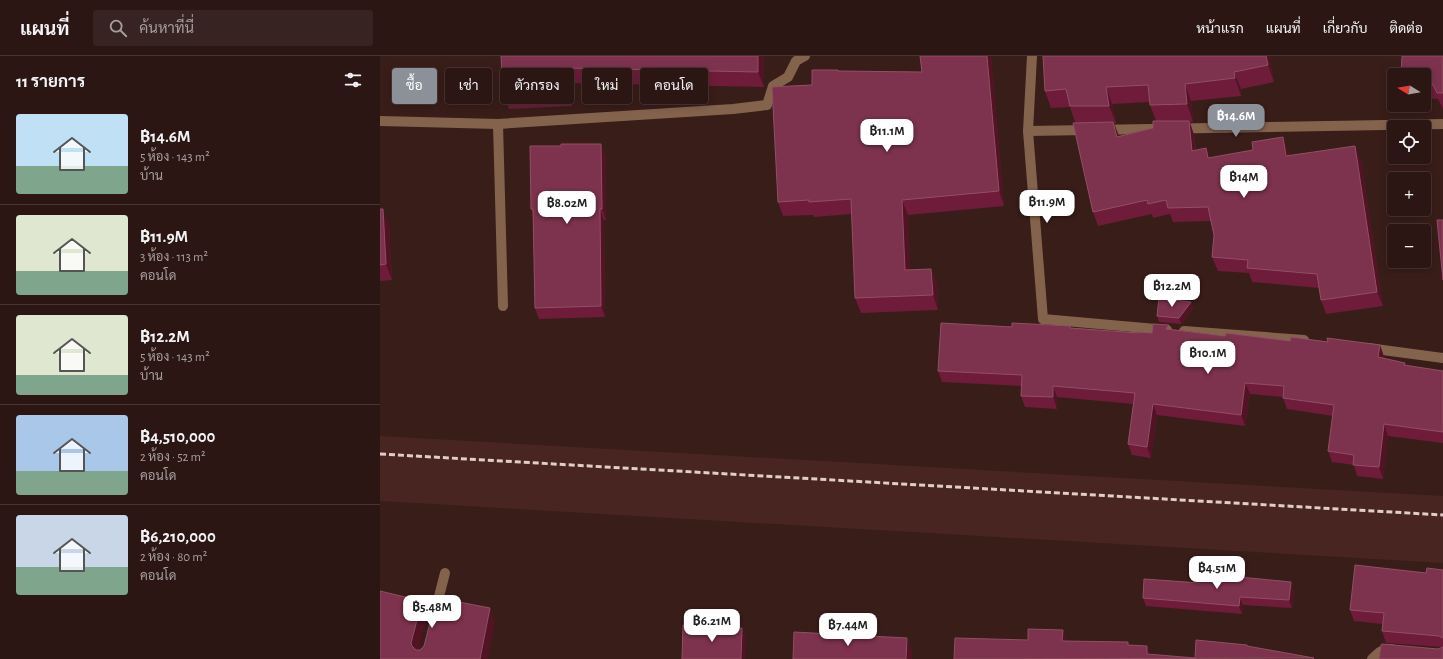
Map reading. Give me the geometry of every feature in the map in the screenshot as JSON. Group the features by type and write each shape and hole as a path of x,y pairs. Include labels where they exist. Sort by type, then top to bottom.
{"street":[{"path":"380,121 498,124 733,109 767,105 773,86 788,77 796,61 805,56"},
{"path":"1032,56 1028,131 1043,319 1313,341"},
{"path":"498,124 503,306"},
{"path":"1028,131 1443,124"},
{"path":"1358,346 1443,358"},
{"path":"432,623 445,573"},
{"path":"1372,659 1385,649 1400,650"}],"shaded area":[{"path":"380,436 1443,496 1443,563 380,501"}],"building":[{"path":"501,56 758,56 758,72 708,71 708,68 640,68 640,70 632,69 632,68 502,68"},
{"path":"920,56 987,56 999,191 902,200 905,270 931,269 933,295 855,298 851,199 809,202 809,200 778,202 772,87 812,85 812,70 922,72"},
{"path":"1043,56 1266,56 1268,65 1234,72 1235,78 1185,84 1187,104 1150,105 1148,85 1106,87 1109,106 1070,106 1066,89 1045,91"},
{"path":"1402,56 1443,56 1443,93 1437,93 1431,83 1431,68 1401,68"},
{"path":"1153,121 1189,121 1192,151 1206,148 1208,158 1253,150 1252,142 1283,137 1286,156 1355,146 1377,292 1321,300 1317,274 1247,268 1248,260 1212,257 1214,235 1208,207 1168,208 1166,200 1148,204 1147,200 1093,212 1073,123 1113,122 1117,137 1153,128"},
{"path":"561,144 601,144 601,306 535,308 530,146 561,146"},
{"path":"380,209 383,209 386,264 380,265"},
{"path":"1437,220 1443,220 1443,280"},
{"path":"1159,298 1191,302 1179,318 1157,316"},
{"path":"941,323 1012,327 1012,323 1070,326 1070,328 1139,333 1152,333 1153,324 1169,325 1166,329 1225,336 1226,333 1290,341 1291,337 1328,342 1327,338 1380,345 1378,357 1405,363 1404,365 1443,371 1443,432 1384,424 1379,467 1353,465 1354,455 1328,451 1334,405 1283,398 1284,386 1245,383 1241,415 1153,404 1147,447 1128,444 1135,393 1053,386 1053,397 1021,396 1022,375 938,371"},
{"path":"1355,565 1426,573 1427,568 1443,570 1443,638 1439,636 1382,631 1384,613 1350,610"},
{"path":"1201,572 1291,582 1289,600 1240,597 1239,606 1143,598 1144,579 1200,583"},
{"path":"380,591 422,601 411,643 416,650 420,650 424,646 438,598 490,608 480,659 380,659"},
{"path":"683,625 742,628 741,659 682,659"},
{"path":"1028,629 1063,630 1062,641 1128,642 1128,645 1147,646 1147,654 1195,658 1196,640 1247,645 1314,658 954,659 955,638 1028,640"},
{"path":"794,632 907,638 906,659 793,659"},
{"path":"1382,644 1438,649 1443,647 1443,659 1379,659"}],"railway":[{"path":"380,454 1443,515"}]}
